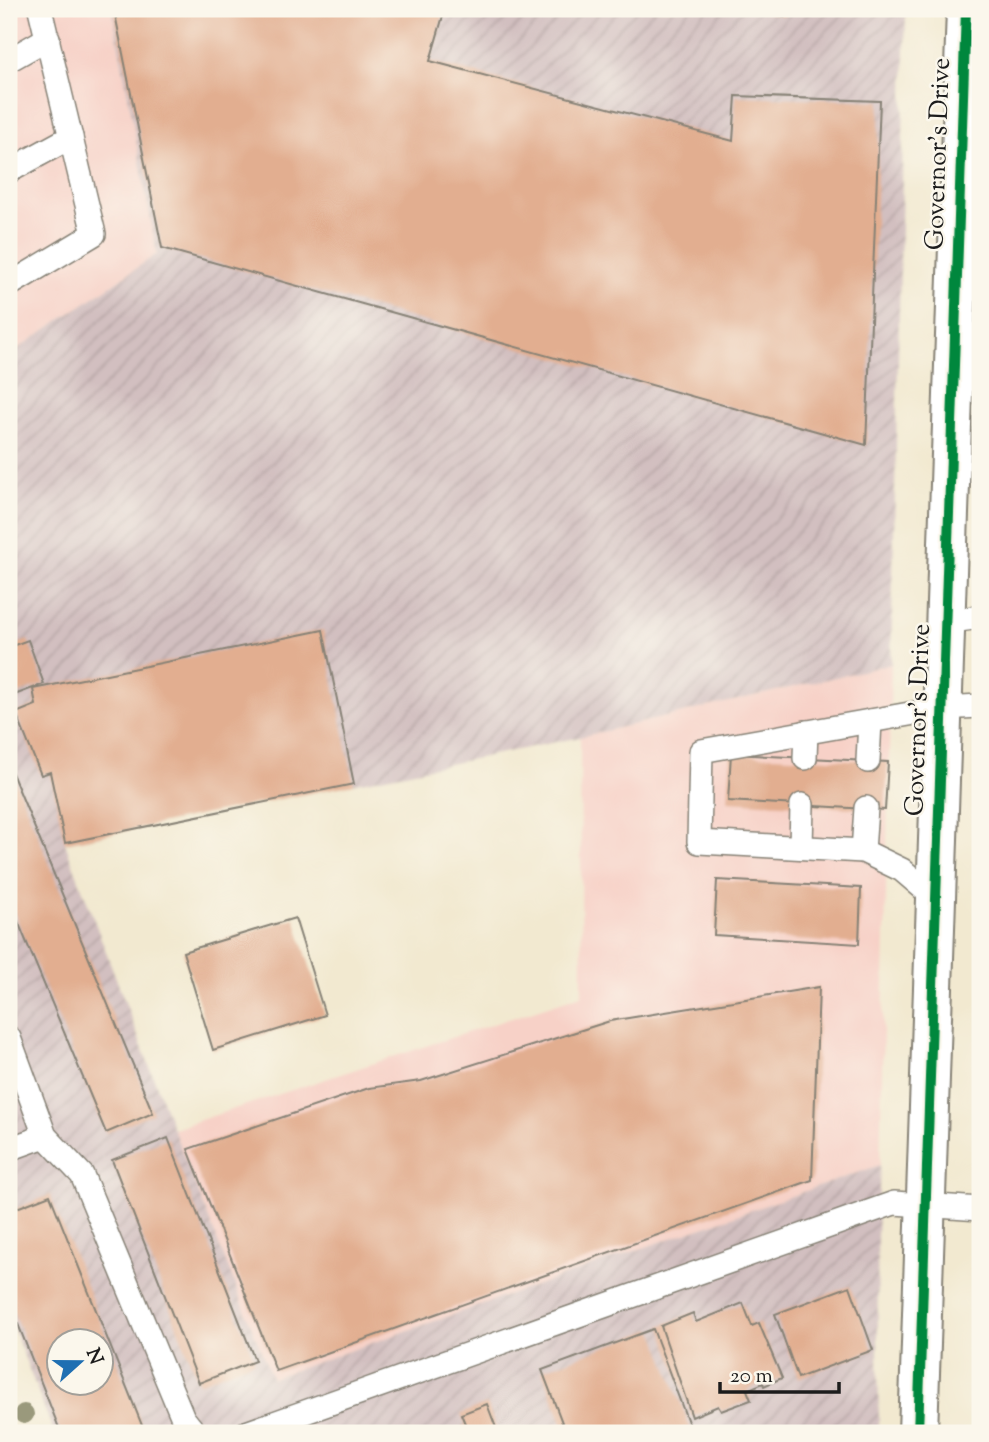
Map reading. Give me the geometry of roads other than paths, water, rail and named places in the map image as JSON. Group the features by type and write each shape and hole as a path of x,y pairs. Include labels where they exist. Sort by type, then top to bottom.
{"highway":[{"name":"Governor's Drive","path":"918,1433 943,708 963,619 966,9"}],"lane":[{"path":"9,285 94,234 40,9"},
{"path":"9,60 48,38"},
{"path":"9,171 71,137"},
{"path":"936,899 902,870 863,850 699,842 701,751 943,708 980,706"},
{"path":"868,761 870,721"},
{"path":"805,758 806,732"},
{"path":"801,847 802,805"},
{"path":"863,850 866,808"},
{"path":"9,1038 45,1136 82,1175 183,1418 195,1433"},
{"path":"9,1149 45,1136"},
{"path":"246,1433 894,1203 980,1209"}]}
